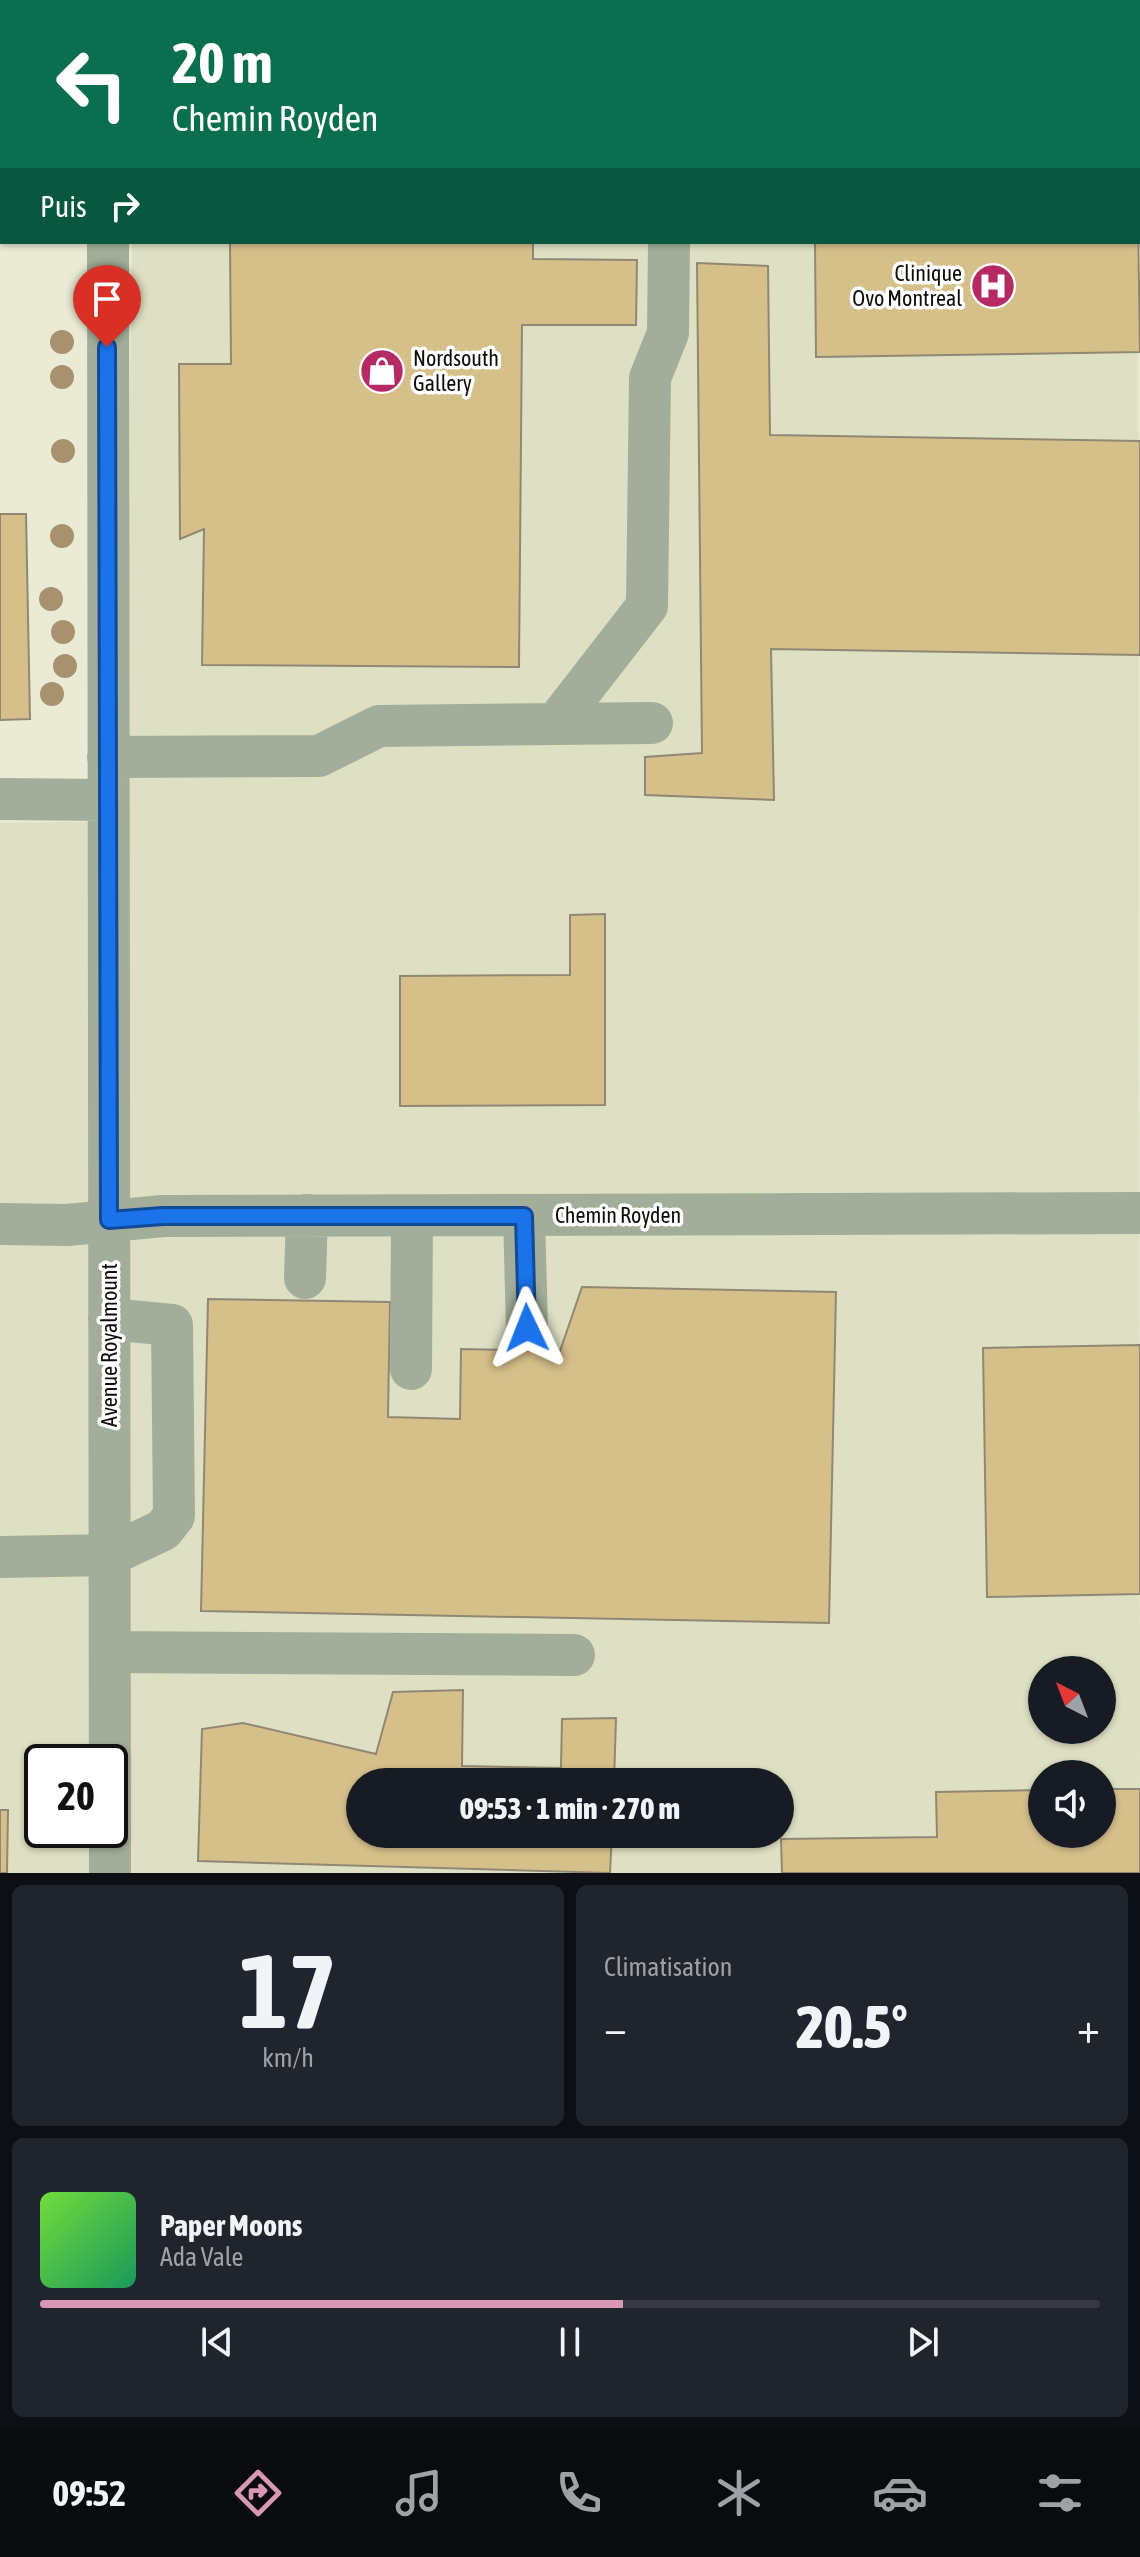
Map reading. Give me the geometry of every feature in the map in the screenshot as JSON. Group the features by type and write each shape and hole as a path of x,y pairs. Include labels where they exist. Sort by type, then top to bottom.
{"street":[{"name":"Avenue Royalmount","path":"108,244 110,1873"},
{"path":"557,722 647,606 650,378 668,333 669,244"},
{"path":"108,757 319,756 379,726 652,723"},
{"path":"4,795 108,800"},
{"name":"Chemin Royden","path":"0,1224 67,1225 163,1216 1140,1213"},
{"path":"305,1278 307,1215"},
{"path":"524,1216 527,1328"},
{"path":"411,1369 412,1217"},
{"path":"0,1557 110,1555 163,1530 174,1516 172,1325 109,1319"},
{"path":"111,1652 574,1655"}],"shaded area":[{"path":"132,244 1138,244 1140,1873 0,1873 0,823 124,821"}],"building":[{"path":"230,244 533,244 533,259 637,260 636,325 522,325 519,667 202,665 204,529 180,539 179,364 231,364"},
{"path":"815,244 1138,244 1140,352 816,357"},
{"path":"697,263 768,266 770,435 1140,441 1140,655 771,649 774,800 645,795 645,757 702,753"},
{"path":"0,514 26,514 30,719 0,720"},
{"path":"605,914 605,1105 400,1106 400,976 570,975 570,915"},
{"path":"582,1287 836,1292 829,1623 201,1611 208,1299 390,1302 388,1417 460,1419 461,1349 560,1351"},
{"path":"1140,1345 1140,1594 987,1597 983,1348"},
{"path":"463,1690 462,1766 561,1768 346,1768 346,1848 611,1848 610,1873 198,1861 202,1729 243,1723 376,1754 393,1692"},
{"path":"616,1718 614,1768 561,1768 562,1719"},
{"path":"1116,1789 1140,1789 1140,1873 782,1873 781,1848 794,1848 794,1839 937,1837 936,1792 1028,1790 1028,1848 1116,1848"},
{"path":"0,1810 8,1810 7,1873 0,1873"}],"place":[{"name":"Clinique Ovo Montreal","path":"993,286"},
{"name":"Nordsouth Gallery","path":"382,371"}],"route":[{"path":"107,347 109,1220 163,1216 524,1216 527,1328"}]}
